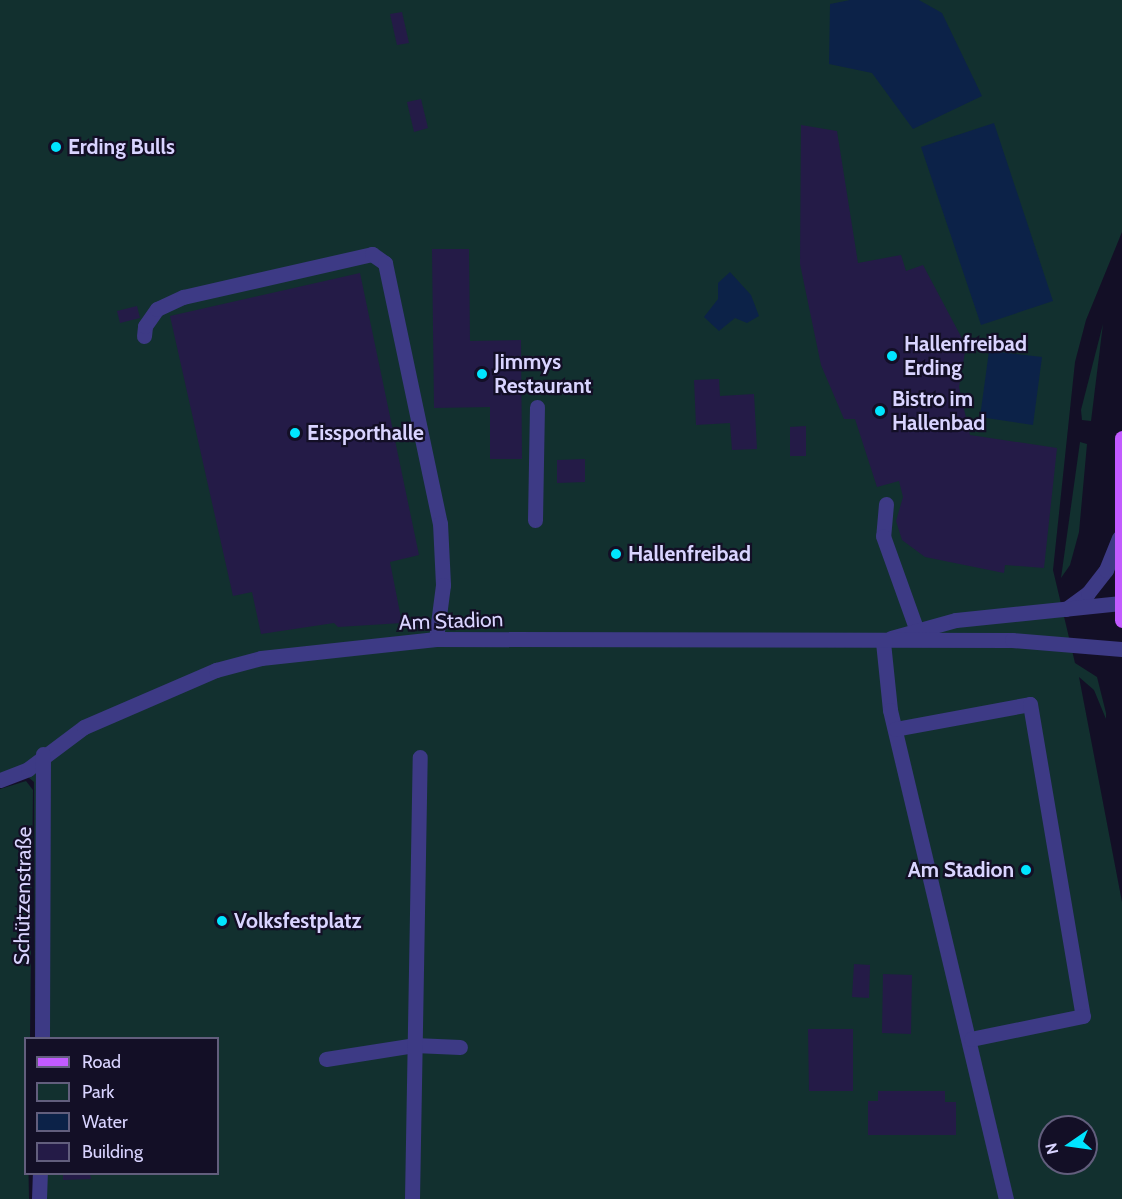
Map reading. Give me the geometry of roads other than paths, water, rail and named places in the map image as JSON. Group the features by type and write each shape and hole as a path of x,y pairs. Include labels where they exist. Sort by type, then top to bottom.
{"main road":[{"path":"1122,438 1119,537 1122,620"}],"street":[{"path":"144,336 145,326 157,309 183,297 372,254 385,263 440,523 443,585 436,639"},
{"path":"535,520 537,406"},
{"path":"886,504 883,536 916,628"},
{"path":"1064,611 1088,593 1106,570 1119,537"},
{"name":"Am Stadion","path":"883,642 916,628 1121,603"},
{"name":"Am Stadion","path":"0,780 28,769 43,754 84,727 216,670 261,658 436,639 883,642 1012,640 1122,649"},
{"path":"883,642 895,729 971,1039 1006,1199"},
{"path":"895,729 1030,704 1083,1016 971,1039"},
{"name":"Schützenstraße","path":"42,1037 43,754"},
{"path":"412,1199 420,757"},
{"path":"326,1059 414,1045 460,1047"},
{"path":"39,1199 40,1175"}],"water":[{"path":"850,0 919,0 942,13 982,96 913,129 872,73 829,64 830,4"},
{"path":"994,123 1053,301 981,325 921,147"},
{"path":"730,272 751,295 759,316 747,323 735,318 719,331 704,317 718,299 718,283"},
{"path":"989,351 1042,357 1033,425 980,417"}],"place":[{"name":"Erding Bulls","path":"56,147"},
{"name":"Hallenfreibad Erding","path":"892,356"},
{"name":"Jimmys Restaurant","path":"482,374"},
{"name":"Bistro im Hallenbad","path":"880,411"},
{"name":"Eissporthalle","path":"295,433"},
{"name":"Hallenfreibad","path":"616,554"},
{"name":"Am Stadion","path":"1026,870"},
{"name":"Volksfestplatz","path":"222,921"}]}
